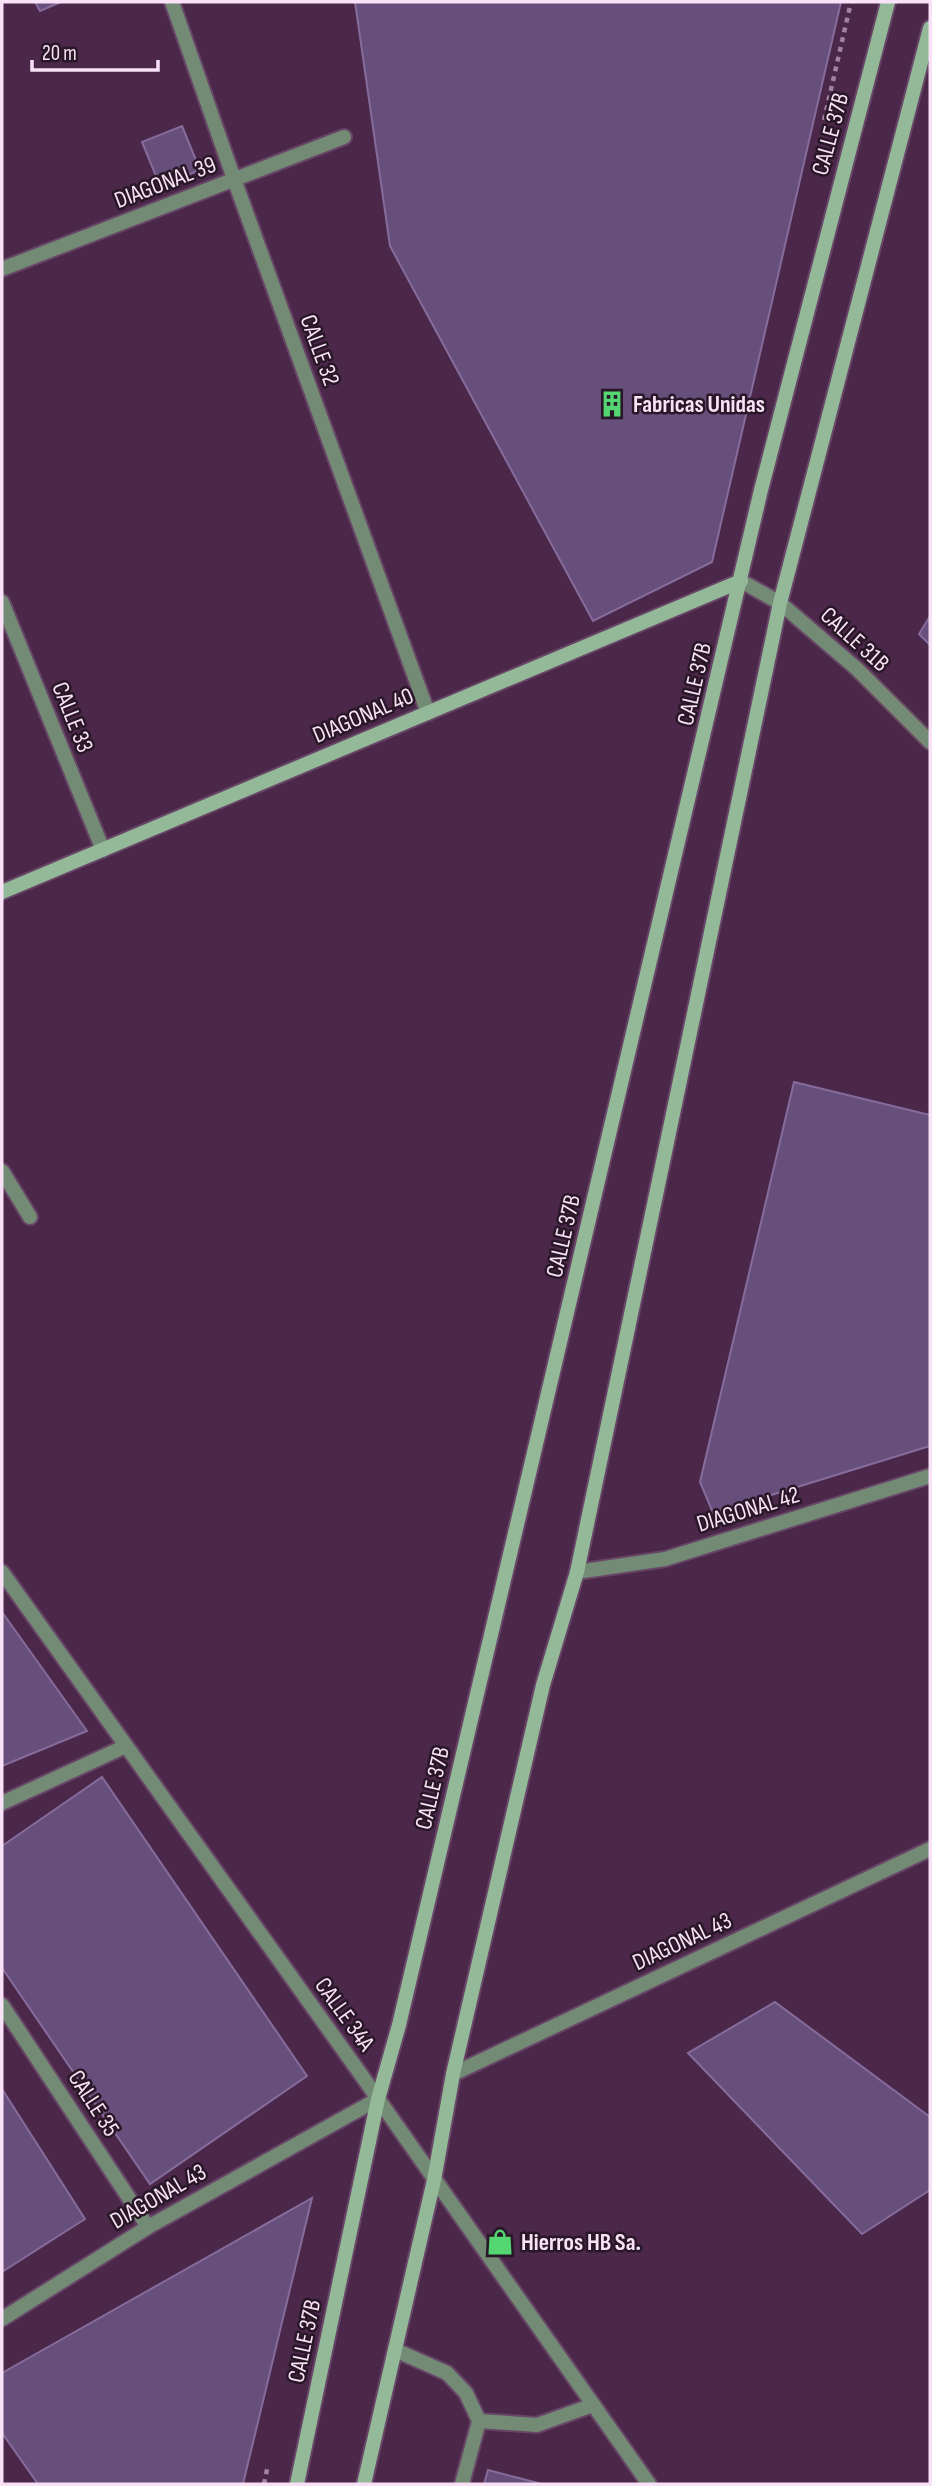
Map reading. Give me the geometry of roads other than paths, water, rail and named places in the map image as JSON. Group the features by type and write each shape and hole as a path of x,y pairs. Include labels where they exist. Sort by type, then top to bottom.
{"main road":[{"name":"CALLE 37B","path":"297,2484 378,2099 399,2025 761,490 888,2"},
{"path":"363,2484 434,2180 453,2074 543,1685 577,1572 779,603 930,28"},
{"name":"DIAGONAL 40","path":"2,892 741,581"}],"street":[{"name":"CALLE 32","path":"172,2 428,713"},
{"name":"DIAGONAL 39","path":"2,269 344,137"},
{"name":"CALLE 31B","path":"741,581 779,603 857,669 930,742"},
{"name":"CALLE 33","path":"2,602 103,850"},
{"path":"2,1171 30,1217"},
{"name":"DIAGONAL 42","path":"577,1572 664,1559 930,1476"},
{"name":"CALLE 34A","path":"2,1572 649,2484"},
{"path":"2,1803 126,1746"},
{"name":"DIAGONAL 43","path":"453,2074 930,1849"},
{"name":"CALLE 35","path":"2,2005 148,2227"},
{"name":"DIAGONAL 43","path":"2,2319 148,2227 378,2099"},
{"path":"395,2350 447,2373 466,2393 479,2421 462,2484"},
{"path":"479,2421 537,2425 593,2405"}],"place":[{"name":"Fabricas Unidas","path":"612,404"},
{"name":"Hierros HB Sa.","path":"500,2242"}]}
